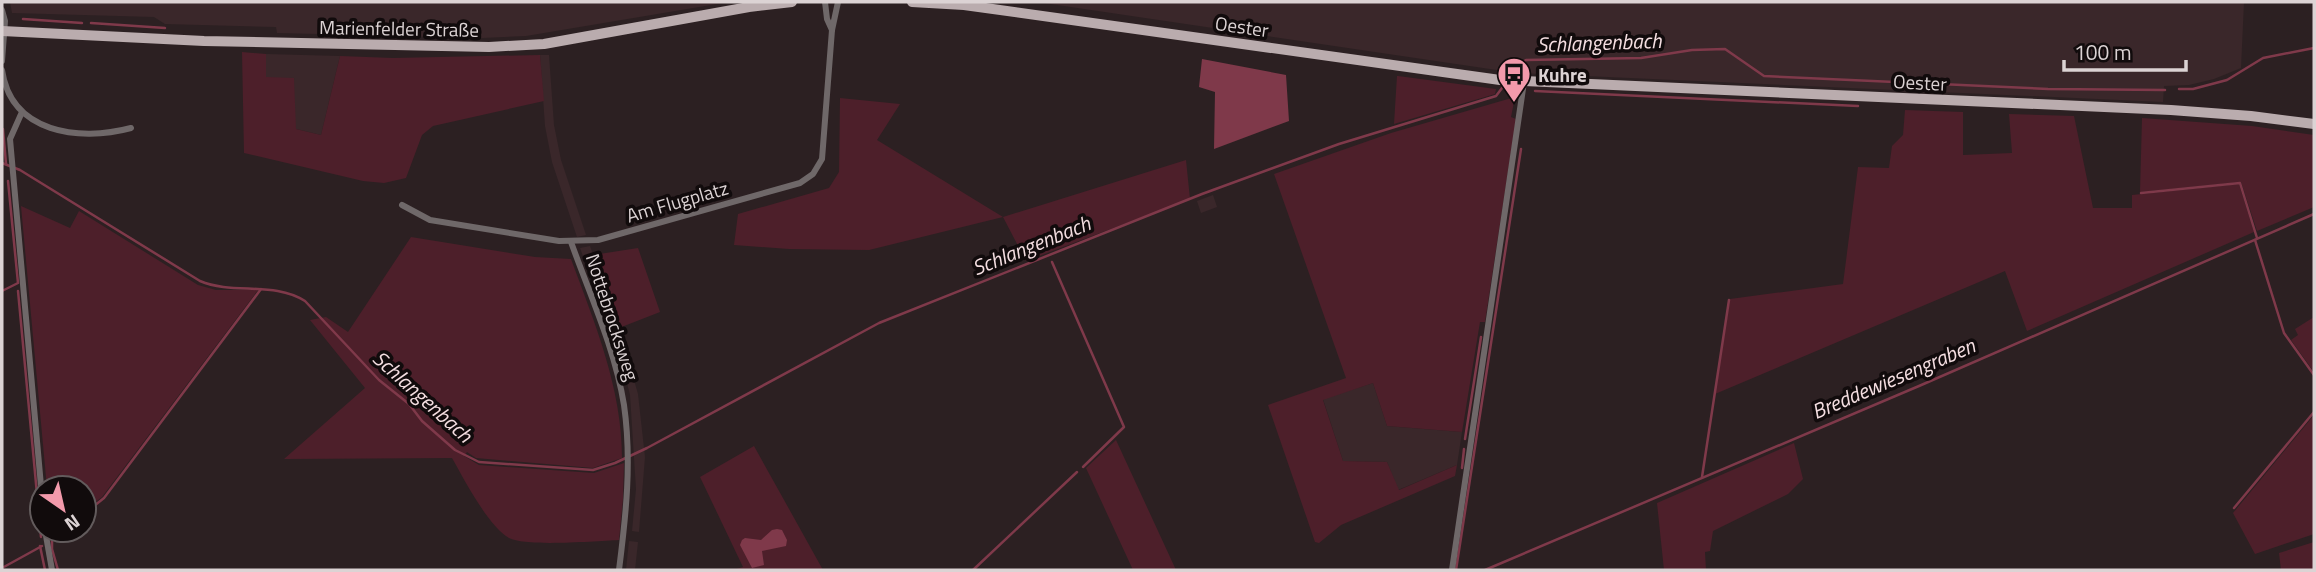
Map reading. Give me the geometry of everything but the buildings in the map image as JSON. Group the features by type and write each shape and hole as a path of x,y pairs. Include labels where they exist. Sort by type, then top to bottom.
{"main road":[{"name":"Marienfelder Straße","path":"3,31 204,41 489,47 544,44 749,7 792,2"},
{"name":"Oester","path":"912,2 977,6 1519,82 2171,110 2314,124"}],"street":[{"name":"Am Flugplatz","path":"825,2 827,19 832,30"},
{"name":"Am Flugplatz","path":"402,205 430,220 571,242 598,240 800,183 813,174 822,159 832,30 838,2"},
{"path":"2,10 2,61"},
{"path":"2,70 8,93 22,112 41,124 62,132 108,134 131,128"},
{"path":"1452,570 1519,82"},
{"path":"22,112 9,139 40,474"},
{"name":"Nottebrocksweg","path":"571,242 617,374 623,402 629,464 628,499 619,570"},
{"path":"47,544 51,570"}],"shaded area":[{"path":"10,2 723,3 526,36 482,38 277,33 276,27 165,24 154,17 12,13"},
{"path":"1037,2 2244,2 2241,68 2189,85 2164,86 2163,102 1517,73"},
{"path":"242,52 266,54 266,77 294,78 296,129 321,135 340,56 393,58 540,55 544,101 433,126 422,135 406,178 384,183 363,181 244,153"},
{"path":"266,54 340,56 321,135 296,129 265,77"},
{"path":"540,55 549,55 554,125 561,160 586,235 577,237 552,162 545,126"},
{"path":"1202,59 1286,75 1289,121 1214,149 1215,92 1199,87"},
{"path":"1397,76 1496,89 1495,94 1394,124"},
{"path":"1515,97 1511,117 1516,119 1485,322 1480,322 1462,432 1387,426 1373,383 1323,400 1343,461 1387,462 1399,490 1457,465 1455,476 1341,525 1319,543 1315,542 1268,405 1346,378 1274,174 1391,133"},
{"path":"840,98 900,104 877,140 1003,217 869,250 734,245 738,214 829,188 839,172"},
{"path":"1905,110 1963,112 1963,155 2012,153 2009,114 2074,116 2093,208 2132,208 2132,195 2239,184 2254,232 2027,331 2005,271 1715,394 1730,299 1843,284 1858,167 1889,168 1892,146 1903,135"},
{"path":"2142,118 2252,126 2314,135 2314,207 2257,231 2241,182 2140,192"},
{"path":"1186,160 1190,199 1026,261 1003,217"},
{"path":"1213,195 1217,207 1201,213 1197,201"},
{"path":"21,206 70,228 79,211 198,285 216,290 258,290 102,497 98,500 98,474 46,474"},
{"path":"411,237 535,257 571,259 606,357 621,432 622,458 593,468 476,458 467,452 464,456 479,465 594,473 624,463 619,540 545,543 509,538 485,513 452,458 284,459 365,388 310,320 326,317 348,332"},
{"path":"590,246 619,328 638,394 645,457 639,532 632,531 636,489 630,395 623,367 580,248"},
{"path":"638,248 660,312 619,328 593,255"},
{"path":"2314,317 2314,372 2291,340 2298,335 2295,329"},
{"path":"1373,383 1387,426 1462,432 1457,465 1398,490 1387,462 1343,461 1323,399"},
{"path":"2314,415 2314,534 2255,554 2233,513"},
{"path":"1116,440 1176,570 1133,570 1086,468"},
{"path":"1794,443 1803,479 1788,494 1713,531 1710,551 1705,552 1706,570 1664,570 1657,503"},
{"path":"754,446 823,570 733,570 743,567 700,477"},
{"path":"777,529 782,530 787,540 786,546 762,551 764,565 752,568 740,545 742,540 761,540"},
{"path":"629,541 638,542 635,570 626,570"},
{"path":"2314,542 2314,570 2281,570 2279,553"}],"waterway":[{"path":"23,19 82,23"},
{"path":"91,23 165,28"},
{"name":"Schlangenbach","path":"2179,89 2193,89 2227,80 2263,58 2314,48"},
{"name":"Schlangenbach","path":"1508,78 1514,68 1526,60 1641,58 1692,50 1725,49 1764,76 2048,89 2165,90"},
{"name":"Schlangenbach","path":"2,163 20,170 200,281 226,287 280,291 305,301 379,380 409,404 422,421 455,450 479,462 593,470 647,448 879,323 1202,194 1339,144 1496,96 1505,84"},
{"path":"1535,91 1858,106"},
{"path":"3,129 6,164"},
{"path":"1456,570 1521,149"},
{"path":"2,291 18,283 8,181"},
{"path":"2141,193 2240,183 2257,238"},
{"name":"Breddewiesengraben","path":"1485,570 1919,386 2314,214"},
{"path":"2255,240 2284,333 2314,375"},
{"path":"1052,262 1124,427 1083,467"},
{"path":"98,503 261,289"},
{"path":"18,291 35,474"},
{"path":"1702,477 1729,300"},
{"path":"1465,439 1481,337"},
{"path":"2234,508 2314,412"},
{"path":"1462,468 1464,449"},
{"path":"973,570 1077,472"},
{"path":"52,544 58,570"},
{"path":"40,546 45,570"},
{"path":"2,568 42,546"}],"place":[{"name":"Kuhre","path":"1514,104"}]}
